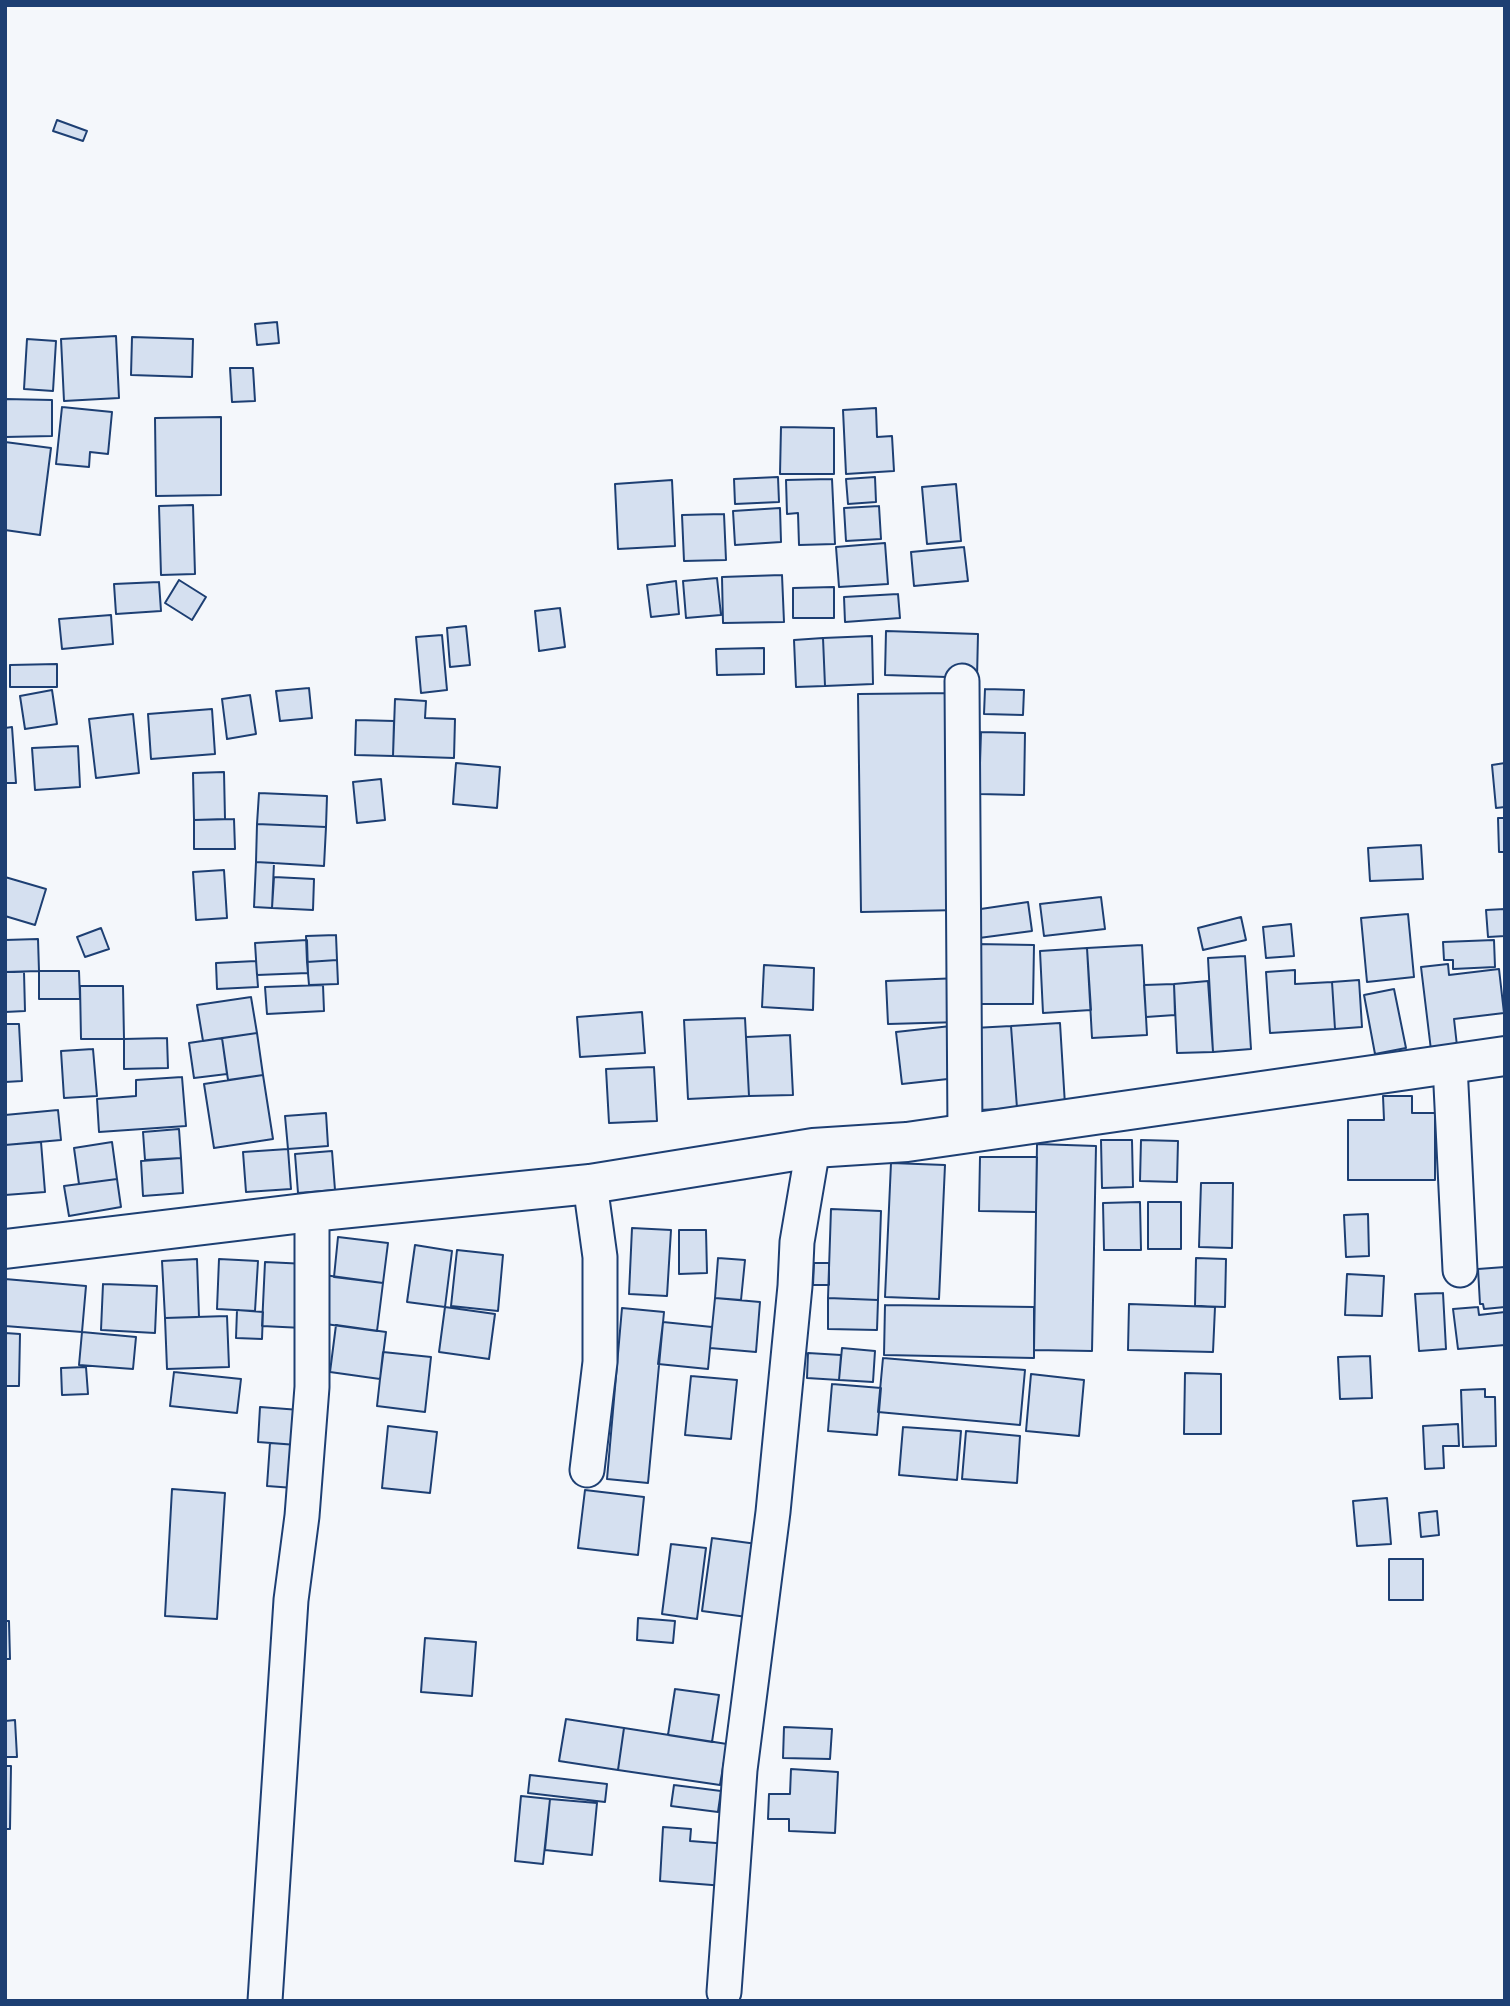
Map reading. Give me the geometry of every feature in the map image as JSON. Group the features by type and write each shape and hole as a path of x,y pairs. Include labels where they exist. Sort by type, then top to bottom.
{"street":[{"path":"962,681 965,1133"},
{"path":"5,1249 312,1212 590,1184 813,1148 907,1142 1505,1056"},
{"path":"1450,1065 1460,1270"},
{"path":"724,1992 739,1779 774,1512 797,1242 813,1148"},
{"path":"587,1470 600,1362 600,1257 590,1184"},
{"path":"265,2001 291,1600 302,1516 312,1387 312,1212"}],"building":[{"path":"57,120 87,131 83,141 53,131"},
{"path":"277,322 279,343 257,345 255,324"},
{"path":"116,336 119,398 64,401 61,339"},
{"path":"132,337 193,339 192,377 131,375"},
{"path":"27,339 56,341 53,391 24,389"},
{"path":"230,368 253,368 255,401 232,402"},
{"path":"5,399 52,400 52,436 5,437"},
{"path":"62,407 112,412 108,454 90,452 89,467 56,464"},
{"path":"876,408 877,437 892,436 894,471 846,474 843,410"},
{"path":"221,417 221,495 156,496 155,418"},
{"path":"781,427 834,428 834,474 780,474"},
{"path":"5,442 51,448 40,535 5,530"},
{"path":"778,477 779,502 735,504 734,479"},
{"path":"875,477 876,502 848,504 846,479"},
{"path":"832,479 835,544 799,545 798,513 787,514 786,480"},
{"path":"672,480 675,546 618,549 615,484"},
{"path":"956,484 961,541 927,544 922,487"},
{"path":"193,505 195,574 161,575 159,506"},
{"path":"879,506 881,539 846,541 844,508"},
{"path":"780,508 781,542 735,545 733,511"},
{"path":"724,514 726,560 684,561 682,515"},
{"path":"885,543 888,584 839,587 836,547"},
{"path":"964,547 968,581 914,586 911,552"},
{"path":"782,575 784,622 723,623 722,577"},
{"path":"717,578 721,615 686,618 683,581"},
{"path":"179,580 206,597 192,620 165,603"},
{"path":"676,581 679,614 651,617 647,585"},
{"path":"159,582 161,611 116,614 114,584"},
{"path":"834,587 834,618 793,618 793,588"},
{"path":"898,594 900,618 845,622 844,597"},
{"path":"560,608 565,647 539,651 535,611"},
{"path":"111,615 113,644 62,649 59,619"},
{"path":"466,626 470,665 450,667 447,628"},
{"path":"886,631 978,634 977,678 885,675"},
{"path":"442,635 447,690 421,693 416,637"},
{"path":"872,636 873,684 825,686 823,638"},
{"path":"823,638 825,686 796,687 794,640"},
{"path":"764,648 764,674 717,675 716,649"},
{"path":"57,664 57,687 10,687 10,665"},
{"path":"309,688 312,718 280,721 276,691"},
{"path":"985,689 1024,690 1023,715 984,714"},
{"path":"52,690 57,724 25,729 20,696"},
{"path":"956,693 960,910 861,912 858,694"},
{"path":"250,695 256,734 227,739 222,699"},
{"path":"395,699 426,701 425,718 455,719 454,758 393,756"},
{"path":"212,709 215,754 151,759 148,714"},
{"path":"133,714 139,773 96,778 89,719"},
{"path":"356,720 394,721 393,756 355,755"},
{"path":"12,727 16,783 5,783 5,728"},
{"path":"981,732 1025,733 1024,795 979,794"},
{"path":"78,746 80,787 35,790 32,748"},
{"path":"456,763 500,767 497,808 453,804"},
{"path":"1505,763 1505,807 1496,808 1492,765"},
{"path":"224,772 225,819 194,820 193,773"},
{"path":"381,779 385,820 357,823 353,782"},
{"path":"259,793 327,796 326,827 257,824"},
{"path":"1498,818 1505,818 1505,852 1499,852"},
{"path":"234,819 235,849 194,849 194,820"},
{"path":"257,824 326,827 324,866 256,862"},
{"path":"1421,845 1423,879 1370,881 1368,848"},
{"path":"256,862 274,863 272,908 254,907"},
{"path":"224,870 227,918 196,920 193,872"},
{"path":"5,877 46,889 35,925 5,916"},
{"path":"274,877 314,879 313,910 272,908"},
{"path":"1101,897 1105,929 1044,936 1040,904"},
{"path":"1028,902 1032,931 979,938 974,910"},
{"path":"1505,909 1505,936 1488,937 1486,910"},
{"path":"1408,914 1414,977 1367,982 1361,918"},
{"path":"1241,917 1246,940 1203,950 1198,928"},
{"path":"1291,924 1294,956 1266,958 1263,927"},
{"path":"101,928 109,949 85,957 77,937"},
{"path":"336,935 337,960 307,962 306,936"},
{"path":"38,939 39,971 5,972 5,940"},
{"path":"307,940 308,973 257,975 255,943"},
{"path":"1494,940 1495,967 1453,969 1453,960 1444,960 1443,942"},
{"path":"976,944 1034,945 1033,1004 976,1004"},
{"path":"1142,945 1147,1035 1092,1038 1087,948"},
{"path":"1087,948 1091,1010 1043,1013 1040,951"},
{"path":"1245,956 1251,1049 1213,1052 1208,958"},
{"path":"337,960 338,984 309,985 307,962"},
{"path":"256,961 258,987 217,989 216,963"},
{"path":"1448,964 1449,975 1499,969 1504,1013 1454,1019 1457,1046 1431,1050 1421,967"},
{"path":"764,965 814,968 813,1010 762,1007"},
{"path":"1295,970 1295,984 1332,982 1335,1029 1270,1033 1266,972"},
{"path":"39,971 79,971 80,999 39,999"},
{"path":"5,972 24,972 25,1011 5,1012"},
{"path":"960,978 961,1022 888,1024 886,981"},
{"path":"1359,980 1362,1027 1335,1029 1332,982"},
{"path":"1208,981 1213,1052 1177,1053 1174,984"},
{"path":"1174,984 1175,1015 1146,1017 1144,985"},
{"path":"323,985 324,1011 267,1014 265,987"},
{"path":"80,986 123,986 124,1039 81,1039"},
{"path":"1394,989 1406,1048 1375,1054 1364,995"},
{"path":"251,997 257,1033 203,1041 197,1005"},
{"path":"642,1012 645,1053 580,1057 577,1017"},
{"path":"745,1018 749,1096 688,1099 684,1020"},
{"path":"1060,1023 1065,1105 1017,1108 1011,1026"},
{"path":"5,1024 19,1024 22,1081 5,1082"},
{"path":"951,1026 957,1078 902,1084 896,1032"},
{"path":"1011,1026 1017,1108 980,1110 974,1028"},
{"path":"257,1033 263,1075 228,1080 222,1038"},
{"path":"790,1035 793,1095 749,1096 746,1037"},
{"path":"167,1038 168,1068 124,1069 124,1039"},
{"path":"222,1038 227,1074 194,1078 189,1043"},
{"path":"93,1049 97,1096 64,1098 61,1051"},
{"path":"654,1067 657,1121 609,1123 606,1069"},
{"path":"263,1075 273,1139 214,1148 204,1084"},
{"path":"182,1077 186,1126 99,1132 97,1099 136,1096 136,1080"},
{"path":"1383,1096 1412,1096 1412,1113 1435,1113 1435,1180 1348,1180 1348,1120 1384,1120"},
{"path":"58,1110 61,1140 5,1145 5,1115"},
{"path":"326,1113 328,1146 288,1149 285,1116"},
{"path":"179,1129 181,1158 145,1160 143,1132"},
{"path":"1101,1140 1132,1140 1133,1187 1102,1188"},
{"path":"1141,1140 1178,1141 1177,1182 1140,1181"},
{"path":"41,1142 45,1192 5,1195 5,1145"},
{"path":"112,1142 117,1179 79,1184 74,1148"},
{"path":"1037,1144 1096,1146 1092,1351 1034,1350"},
{"path":"288,1149 291,1189 246,1192 243,1152"},
{"path":"332,1151 335,1190 298,1193 295,1154"},
{"path":"980,1157 1037,1157 1036,1212 979,1211"},
{"path":"181,1158 183,1193 143,1196 141,1161"},
{"path":"891,1163 945,1165 939,1299 885,1297"},
{"path":"117,1179 121,1207 69,1216 64,1186"},
{"path":"1201,1183 1233,1183 1232,1248 1199,1247"},
{"path":"1140,1202 1141,1250 1104,1250 1103,1203"},
{"path":"1148,1202 1181,1202 1181,1249 1148,1249"},
{"path":"831,1209 881,1211 878,1300 828,1298"},
{"path":"1368,1214 1369,1256 1346,1257 1344,1215"},
{"path":"632,1228 671,1230 667,1296 629,1294"},
{"path":"679,1230 706,1230 707,1273 679,1274"},
{"path":"338,1237 388,1243 383,1283 334,1277"},
{"path":"415,1245 452,1251 445,1307 407,1302"},
{"path":"457,1250 503,1255 498,1311 451,1306"},
{"path":"718,1258 745,1260 741,1300 715,1298"},
{"path":"1196,1258 1226,1259 1225,1307 1195,1306"},
{"path":"197,1259 199,1317 165,1318 162,1261"},
{"path":"219,1259 258,1261 255,1311 217,1309"},
{"path":"265,1262 307,1264 303,1328 262,1326"},
{"path":"814,1263 829,1263 829,1285 813,1285"},
{"path":"1505,1267 1505,1307 1484,1309 1483,1304 1480,1304 1478,1269"},
{"path":"1347,1274 1384,1276 1382,1316 1345,1315"},
{"path":"324,1275 383,1283 377,1331 318,1323"},
{"path":"5,1279 86,1286 82,1332 5,1326"},
{"path":"103,1284 157,1286 155,1333 101,1330"},
{"path":"1443,1293 1446,1349 1419,1351 1415,1294"},
{"path":"715,1298 760,1302 756,1352 710,1348"},
{"path":"828,1298 878,1300 877,1330 828,1329"},
{"path":"1129,1304 1215,1307 1213,1352 1128,1350"},
{"path":"885,1305 1034,1307 1034,1358 884,1355"},
{"path":"445,1307 495,1314 489,1359 439,1352"},
{"path":"1478,1307 1479,1315 1505,1312 1505,1345 1458,1349 1453,1309"},
{"path":"622,1308 664,1312 648,1483 607,1479"},
{"path":"237,1310 263,1312 262,1339 236,1338"},
{"path":"227,1316 229,1367 167,1369 165,1318"},
{"path":"663,1322 712,1327 708,1369 658,1364"},
{"path":"336,1325 386,1332 380,1379 330,1372"},
{"path":"82,1332 136,1337 133,1369 79,1365"},
{"path":"5,1333 20,1334 19,1386 5,1386"},
{"path":"842,1348 875,1351 873,1382 839,1380"},
{"path":"383,1352 431,1357 425,1412 377,1406"},
{"path":"808,1353 841,1355 839,1380 807,1378"},
{"path":"1370,1356 1372,1398 1340,1399 1338,1357"},
{"path":"883,1358 1025,1370 1020,1425 878,1412"},
{"path":"86,1367 88,1394 62,1395 61,1368"},
{"path":"174,1372 241,1379 237,1413 170,1406"},
{"path":"1185,1373 1221,1374 1221,1434 1184,1434"},
{"path":"1031,1374 1084,1380 1079,1436 1026,1431"},
{"path":"691,1376 737,1380 731,1439 685,1435"},
{"path":"832,1384 881,1388 877,1435 828,1431"},
{"path":"1485,1389 1485,1397 1495,1397 1496,1446 1463,1447 1461,1390"},
{"path":"260,1407 300,1410 297,1445 258,1442"},
{"path":"1458,1424 1459,1446 1443,1446 1444,1468 1425,1469 1423,1426"},
{"path":"388,1426 437,1432 430,1493 382,1488"},
{"path":"903,1427 961,1431 957,1480 899,1475"},
{"path":"966,1431 1020,1436 1017,1483 962,1479"},
{"path":"270,1443 297,1445 294,1488 267,1486"},
{"path":"172,1489 225,1493 217,1619 165,1616"},
{"path":"585,1490 644,1497 638,1555 578,1548"},
{"path":"1387,1498 1391,1544 1357,1546 1353,1501"},
{"path":"1437,1511 1439,1535 1421,1537 1419,1513"},
{"path":"712,1538 757,1544 747,1617 702,1611"},
{"path":"671,1544 706,1548 697,1619 662,1614"},
{"path":"1389,1559 1423,1559 1423,1600 1389,1600"},
{"path":"638,1618 675,1621 673,1643 637,1640"},
{"path":"5,1621 9,1621 10,1659 5,1659"},
{"path":"425,1638 476,1642 472,1696 421,1692"},
{"path":"675,1689 719,1695 712,1742 668,1735"},
{"path":"566,1719 624,1728 618,1770 559,1761"},
{"path":"15,1720 17,1757 5,1757 5,1721"},
{"path":"784,1727 832,1729 830,1759 783,1758"},
{"path":"624,1728 727,1744 720,1785 618,1770"},
{"path":"5,1766 11,1766 10,1829 5,1829"},
{"path":"791,1769 838,1772 835,1833 789,1831 789,1819 768,1819 769,1794 790,1794"},
{"path":"530,1775 607,1784 605,1802 528,1793"},
{"path":"674,1785 721,1791 718,1812 671,1806"},
{"path":"521,1796 550,1799 543,1864 515,1861"},
{"path":"550,1799 597,1803 592,1855 545,1850"},
{"path":"663,1827 691,1829 690,1841 729,1844 725,1886 660,1881"}]}
